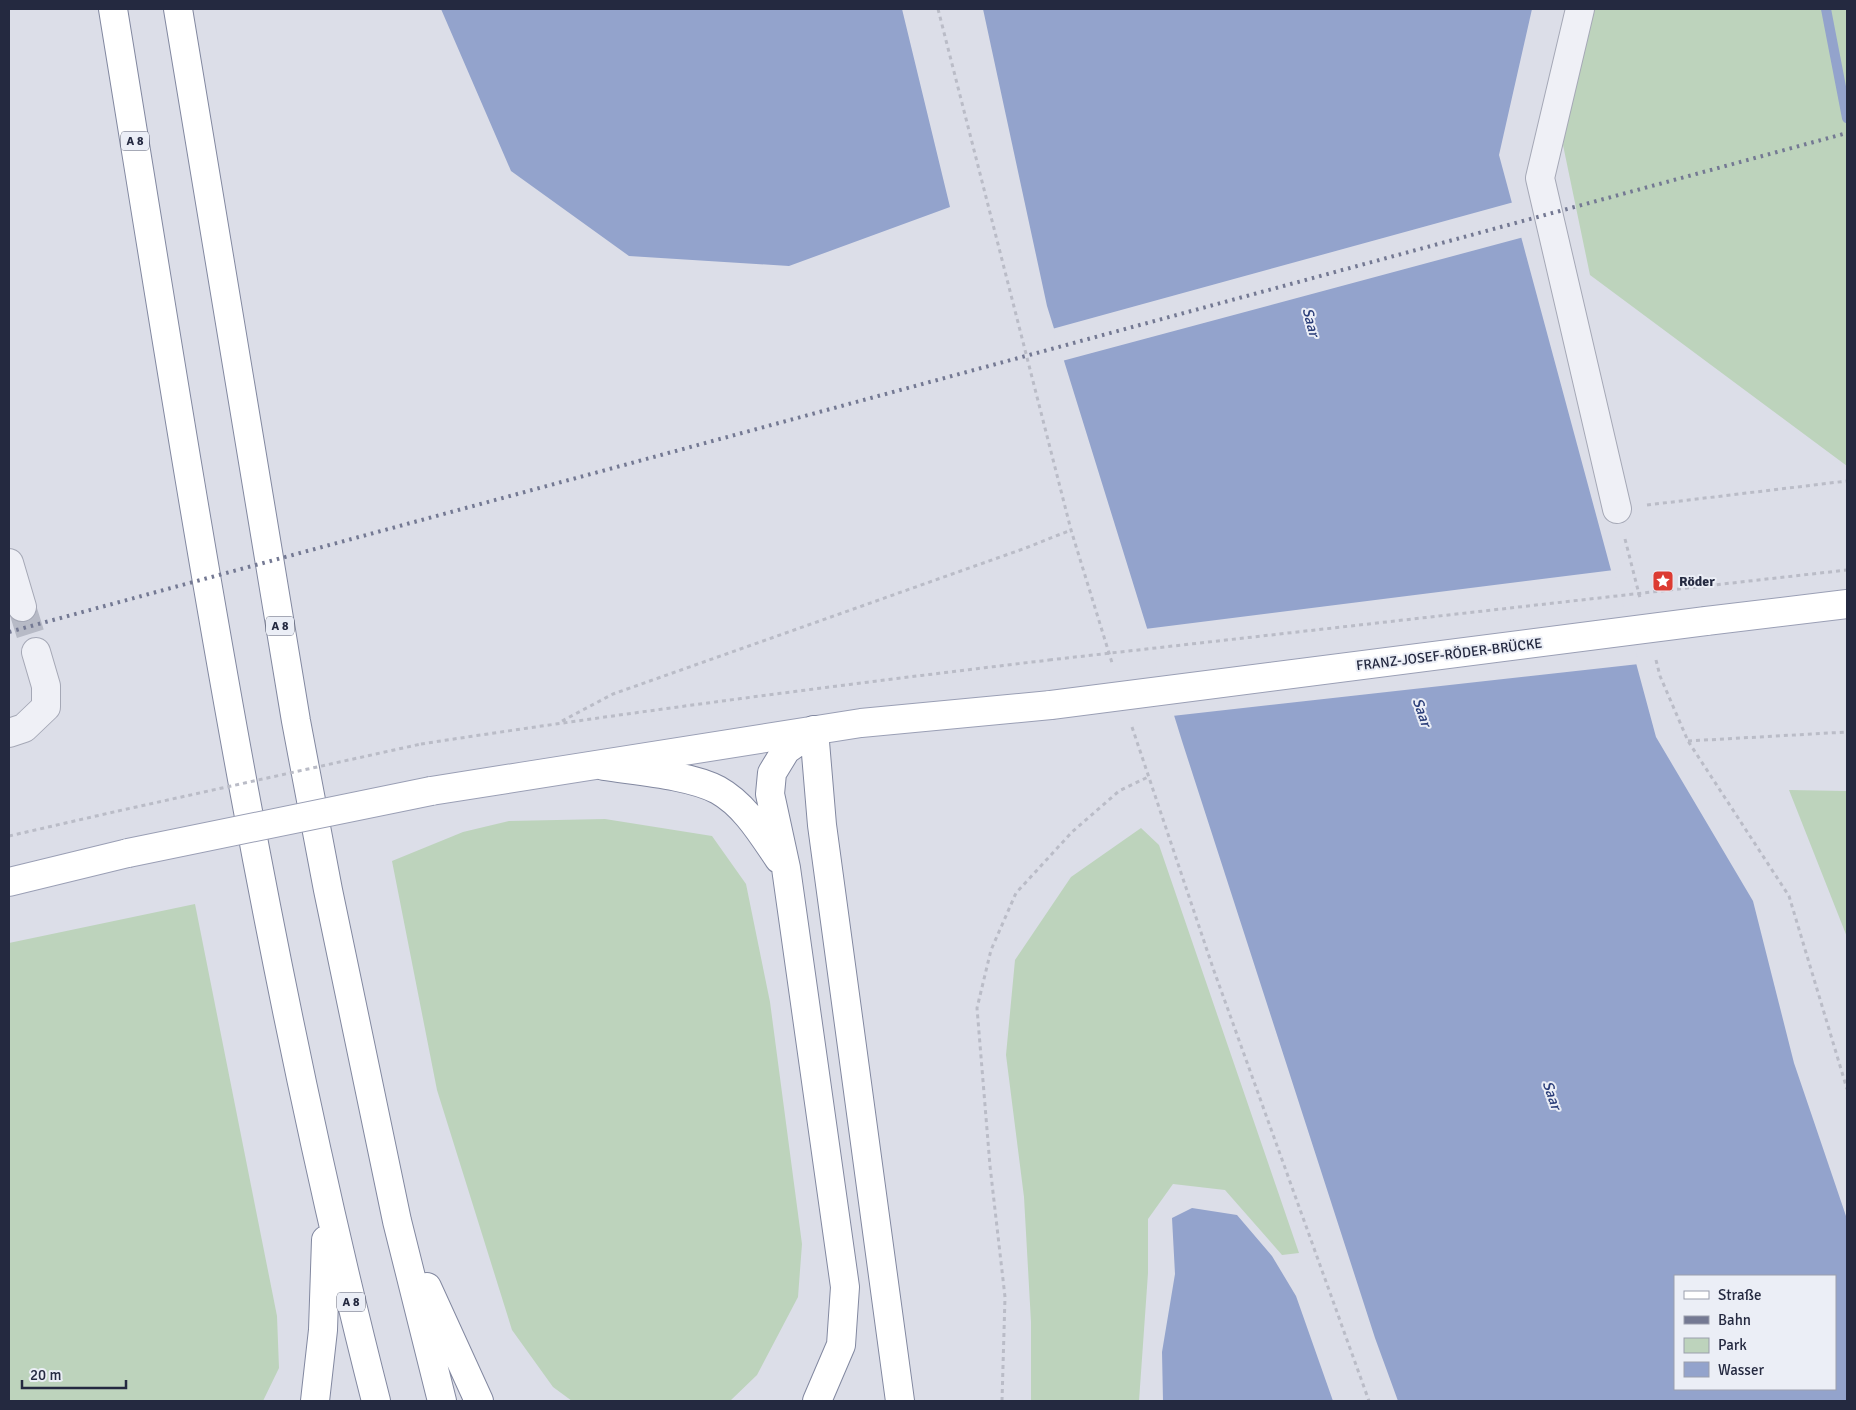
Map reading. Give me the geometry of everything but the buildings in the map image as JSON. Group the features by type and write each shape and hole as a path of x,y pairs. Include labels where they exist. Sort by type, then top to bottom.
{"main road":[{"name":"A 8","path":"113,9 232,732 327,1203 376,1401"},
{"name":"A 8","path":"178,9 296,721 328,890 397,1221 442,1401"},
{"name":"FRANZ-JOSEF-RÖDER-BRÜCKE","path":"9,882 128,853 431,792 604,766 814,730 861,723 1050,705 1847,604"},
{"path":"814,730 786,750 772,773 770,794 786,868 845,1287 841,1345 832,1371 817,1401"},
{"path":"814,730 822,825 900,1401"},
{"path":"604,766 694,781 718,790 754,822 786,868"},
{"path":"315,1401 323,1330 327,1203"},
{"path":"397,1221 479,1401"}],"street":[{"path":"1580,9 1540,178 1617,509"},
{"path":"9,563 22,608"},
{"path":"9,733 24,728 46,707 46,686 36,652"}],"path":[{"path":"938,9 1071,530 1115,672"},
{"path":"1641,602 1617,509 1847,481"},
{"path":"558,723 613,694 1024,549 1071,530"},
{"path":"9,836 118,810 421,744 558,723 1049,660 1847,570"},
{"path":"1656,657 1660,676 1688,741 1789,896 1847,1089"},
{"path":"1130,720 1213,968 1369,1401"},
{"path":"1688,741 1847,732"},
{"path":"1002,1401 1005,1297 990,1166 977,1008 991,950 1016,893 1072,832 1119,791 1148,776"}],"green space":[{"path":"1586,9 1847,9 1847,466 1590,275 1563,145"},
{"path":"1789,790 1847,791 1847,937"},
{"path":"605,819 712,836 746,884 770,1002 802,1244 798,1297 757,1375 730,1401 572,1401 553,1387 512,1330 437,1090 392,861 463,832 509,821"},
{"path":"1141,828 1159,845 1299,1253 1282,1255 1225,1190 1173,1184 1148,1219 1148,1273 1139,1401 1031,1401 1031,1322 1024,1197 1006,1055 1015,960 1071,877"},
{"path":"195,904 277,1316 279,1368 263,1401 9,1401 9,943"}],"water":[{"path":"441,9 902,9 950,207 789,266 629,256 511,171"},
{"name":"Saar","path":"983,9 1532,9 1499,155 1656,737 1753,901 1794,1063 1847,1219 1847,1401 1398,1401 1375,1338 1182,741 1047,306"},
{"path":"1192,1208 1237,1215 1272,1256 1296,1296 1333,1401 1163,1401 1162,1352 1175,1274 1172,1218"}],"pier":[{"path":"1514,202 1524,237 1062,361 1052,329"},
{"path":"1614,570 1639,664 1172,716 1145,629"}],"waterway":[{"path":"1826,9 1847,118"}],"tunnel":[{"path":"22,607 36,652"}],"railway":[{"path":"9,632 1847,133"}],"place":[{"name":"Röder","path":"1663,581"}]}
